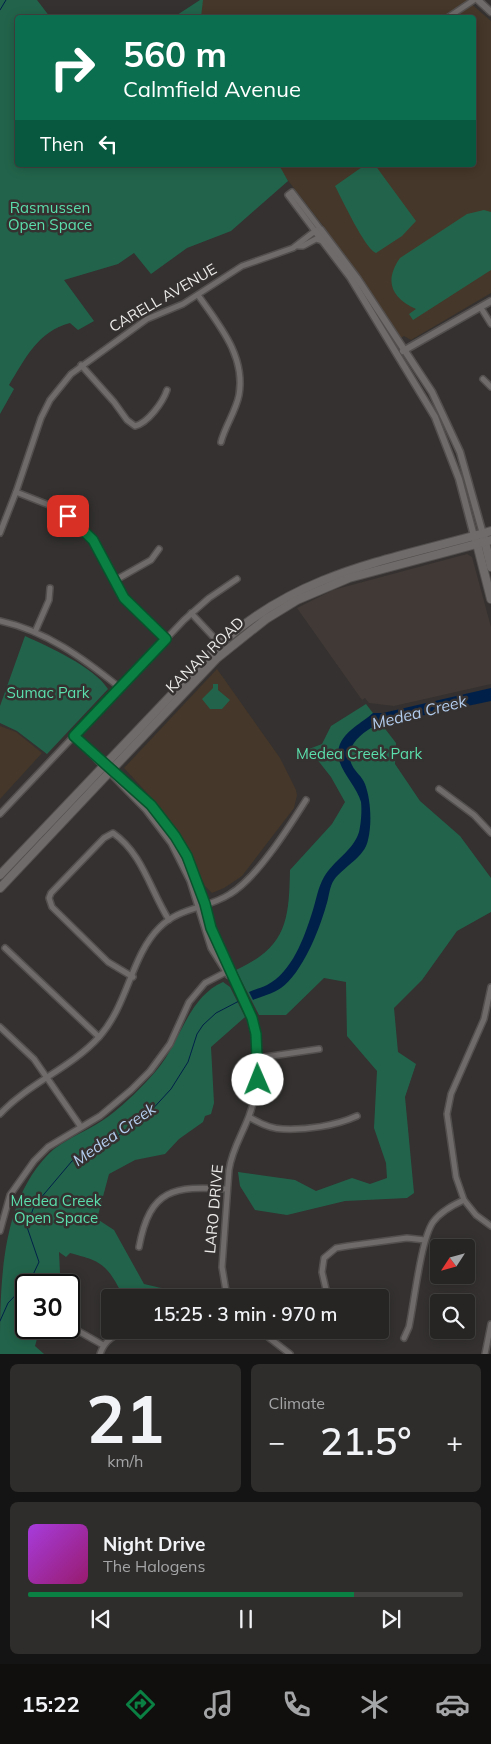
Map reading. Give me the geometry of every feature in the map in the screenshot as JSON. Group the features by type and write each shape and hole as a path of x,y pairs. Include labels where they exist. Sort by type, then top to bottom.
{"main road":[{"path":"483,538 491,566"},
{"path":"483,538 491,599"},
{"name":"KANAN ROAD","path":"0,876 220,644 259,612 314,583 373,562 483,538"},
{"name":"KANAN ROAD","path":"0,888 231,645 281,609 331,584 483,538"}],"street":[{"path":"452,15 474,0"},
{"path":"478,0 491,12"},
{"path":"483,538 435,417 350,277 322,242 318,231 292,192 288,195 318,231 357,278 423,377 447,421 467,474 483,538"},
{"name":"CARELL AVENUE","path":"298,246 318,231"},
{"name":"CARELL AVENUE","path":"0,532 16,492 41,418 61,384 81,365 147,320 198,295 242,266 298,246 303,246 316,239 322,242"},
{"path":"198,295 230,341 240,372 239,396 221,442"},
{"path":"398,355 491,301"},
{"path":"481,308 491,324"},
{"path":"81,365 114,402 127,420 135,426 141,425 164,400 167,390"},
{"path":"483,378 491,387"},
{"path":"16,492 59,509 77,523 93,540 114,581 133,609 166,639"},
{"path":"114,581 151,560 159,549"},
{"path":"0,814 191,613 237,579"},
{"path":"35,632 49,600 50,588"},
{"path":"191,613 220,644 231,645"},
{"path":"0,621 35,632 68,648 119,688"},
{"name":"LARO DRIVE","path":"74,736 110,771 113,778 155,820 185,869 211,948 234,980 248,1009 256,1034 258,1080 249,1117 231,1156 227,1189 222,1268 226,1289"},
{"name":"LARO DRIVE","path":"110,771 117,774 157,812 182,848 205,904 211,928 228,971"},
{"path":"439,789 474,815 491,833"},
{"path":"1,1111 47,1076 84,1052 99,1037 120,1008 146,946 169,920 181,912 230,894 248,879 294,819 306,800"},
{"name":"LARO DRIVE","path":"155,820 162,824 177,846 182,848"},
{"path":"133,977 108,962 49,902 51,894 104,838 113,833 125,844 143,867 169,920"},
{"path":"5,948 99,1037"},
{"path":"0,1230 10,1196 22,1176 48,1147 113,1106 150,1071 170,1044 189,1002 204,983 228,971"},
{"path":"491,987 484,1019 451,1094 447,1114 456,1177 464,1200 476,1215 491,1226"},
{"path":"484,1019 491,1022"},
{"path":"0,1027 30,1054 81,1127"},
{"path":"258,1058 306,1053 319,1049"},
{"path":"249,1117 265,1125 282,1129 341,1123 356,1116"},
{"path":"139,1247 143,1226 149,1212 162,1197 187,1187 227,1189"},
{"path":"404,1338 409,1327 425,1240 433,1222 448,1208 464,1200"},
{"path":"326,1289 322,1272 324,1258 336,1248 400,1238 425,1240"},
{"path":"485,1354 491,1324"},
{"path":"80,1332 103,1345"},
{"path":"100,1354 103,1345 109,1339"},
{"path":"270,1339 287,1353"}],"shaded area":[{"path":"201,0 467,0 491,21 491,293 411,340 404,336 399,339 328,232 278,167 476,167 476,15 198,15"},
{"path":"467,554 472,557 491,627 491,684 394,706 369,703 365,698 362,700 297,608 333,590"},
{"path":"217,669 280,758 297,795 294,808 242,876 224,888 212,893 205,886 184,841 158,805 124,768"},
{"path":"0,726 16,732 42,753 0,799"}],"green space":[{"name":"Rasmussen Open Space","path":"0,0 37,0 48,15 15,15 15,167 280,167 288,181 231,231 187,248 151,274 134,253 118,264 64,280 94,321 78,330 70,323 49,332 41,339 27,356 9,385 14,389 0,414"},
{"path":"200,0 203,0 201,15 177,15"},
{"path":"362,167 376,167 416,221 402,236 376,253 366,243 335,186"},
{"path":"484,210 491,212 491,270 413,320 409,314 416,309 401,300 396,294 391,281 395,266 400,258 467,214"},
{"name":"Sumac Park","path":"25,636 82,665 108,689 47,754 17,731 0,723 0,706"},
{"path":"213,684 218,684 218,690 230,700 222,709 210,709 202,699 213,688"},
{"name":"Medea Creek Park","path":"366,704 396,743 395,764 420,801 460,836 491,878 491,912 457,931 422,980 394,1008 398,1052 416,1064 405,1097 414,1193 407,1198 345,1201 287,1215 255,1210 240,1186 238,1172 295,1180 316,1191 352,1178 370,1184 387,1178 386,1163 374,1128 377,1071 347,1036 346,982 324,978 286,1015 259,1015 236,970 253,961 275,942 286,918 290,870 332,824 345,802 331,777 309,749 322,744 331,726"},
{"name":"Medea Creek Open Space","path":"223,982 230,987 245,1017 211,1047 214,1103 211,1114 205,1116 203,1122 179,1139 165,1154 135,1160 109,1174 97,1219 114,1230 144,1284 165,1289 119,1289 106,1269 95,1261 70,1253 66,1257 59,1252 59,1274 15,1274 15,1339 37,1339 35,1346 44,1354 0,1354 3,1271 13,1216 23,1191 36,1169 54,1149 109,1116 122,1106 156,1071 165,1060 193,1010 211,989"}],"water":[{"path":"491,688 491,701 401,720 382,729 371,728 357,739 351,748 350,759 353,767 365,784 370,805 370,827 366,846 363,852 332,883 323,916 314,939 296,972 281,988 253,1000 249,992 267,985 276,979 296,954 322,881 328,871 352,845 359,832 361,802 339,761 338,754 341,741 373,713 383,713"}],"waterway":[{"path":"0,10 6,0"},
{"name":"Medea Creek","path":"0,1321 8,1303 31,1279 39,1262 27,1227 34,1206 72,1161 115,1138 148,1114 171,1089 188,1062 197,1034 203,1025 216,1013 241,1000"}],"route":[{"path":"68,516 93,540 124,598 133,609 166,639 74,736 110,771 117,774 151,805 175,836 187,856 198,882 211,928 252,1018 256,1034 258,1080"}]}
